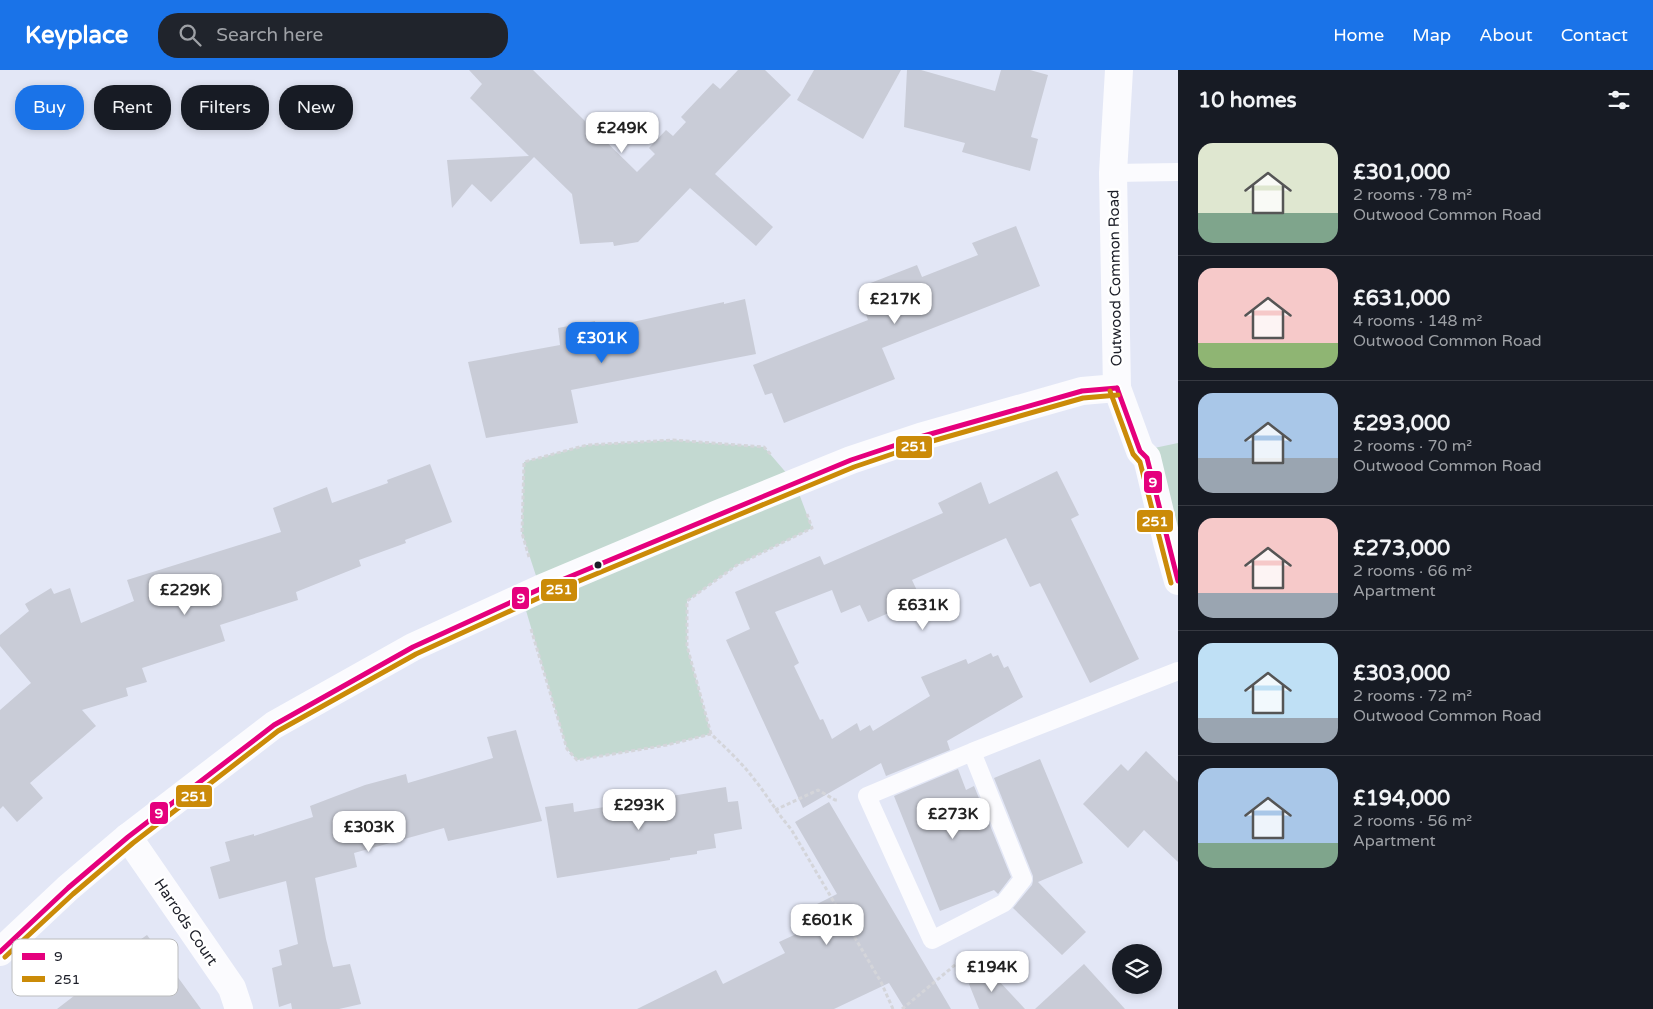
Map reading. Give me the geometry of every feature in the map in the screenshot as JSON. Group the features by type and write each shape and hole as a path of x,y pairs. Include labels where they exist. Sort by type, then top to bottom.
{"street":[{"name":"Outwood Common Road","path":"14,939 68,888 128,837 274,725 414,647 531,593 851,460 974,421 1082,391 1117,388 1113,173 1119,70"},
{"path":"1117,388 1140,451 1147,458 1178,581"},
{"name":"Harrods Court","path":"128,837 232,988 239,1009"},
{"name":"Outwood Common Road","path":"0,952 12,941"}],"lane":[{"path":"1113,173 1178,172"},
{"path":"972,752 1022,879 1004,904 932,940 867,796 972,752 1178,671"}],"path":[{"path":"711,734 667,745 577,760 567,749 531,593 522,533 524,462 587,444 673,440 764,447 795,482 812,528 737,565 687,601 687,646 711,734 733,754 754,779 790,829 881,982 893,1009"},
{"path":"775,810 818,790 835,800 867,796"}],"green space":[{"path":"673,440 764,447 795,483 812,528 737,565 687,601 687,646 711,734 667,745 577,760 567,749 522,597 540,588 522,533 524,462 587,445"},
{"path":"1178,443 1178,580 1140,451"}],"building":[{"path":"469,70 533,70 637,172 655,154 649,148 666,130 673,136 686,122 681,117 713,83 720,89 738,70 765,70 791,95 715,174 773,227 756,246 690,188 638,242 614,246 613,242 580,244 572,194 534,157 491,202 472,184 452,208 447,160 529,156 470,98 482,84"},
{"path":"814,70 901,70 863,139 797,100"},
{"path":"907,70 921,70 995,91 1001,70 1030,70 1048,75 1031,137 1038,139 1030,171 962,152 965,143 904,127"},
{"path":"1016,226 1040,286 882,348 895,379 784,423 772,393 765,395 753,365 868,320 859,295 871,291 868,284 917,265 922,277 978,255 972,243"},
{"path":"745,299 756,354 571,390 578,423 486,438 468,362 560,345 558,328 595,321 596,330"},
{"path":"430,464 452,522 405,540 406,543 359,560 361,566 296,592 298,600 220,625 225,641 142,668 147,682 126,688 128,696 82,710 96,726 30,783 43,798 17,822 3,806 0,809 0,710 31,683 0,646 0,635 29,611 25,604 51,588 54,594 70,588 81,623 134,601 127,580 281,532 273,508 327,487 332,503 388,483 387,480"},
{"path":"1057,471 1079,515 1071,519 1139,659 1090,683 1040,583 1030,587 1006,538 912,580 921,599 868,622 860,605 841,613 832,590 775,612 799,663 794,666 820,720 823,719 832,739 857,723 860,731 870,725 873,731 930,696 921,677 966,659 968,664 991,653 993,657 998,655 1004,668 1008,666 1023,697 947,741 950,750 886,776 881,763 803,808 726,640 750,629 735,592 820,556 824,565 943,513 938,503 981,482 989,504"},
{"path":"516,730 542,821 448,841 444,828 354,853 357,867 315,878 333,967 350,964 361,1004 339,1009 292,1009 291,1003 279,1007 272,968 282,965 279,950 298,944 286,881 219,899 210,867 230,861 225,842 254,834 254,836 313,817 310,806 365,785 406,774 408,783 493,758 487,737"},
{"path":"1146,751 1178,782 1178,862 1144,830 1128,848 1083,804 1121,764 1128,771"},
{"path":"1040,759 1083,863 1038,882 1086,932 1062,955 1013,908 1032,885 1033,876 994,778"},
{"path":"958,769 966,790 974,786 1011,877 998,894 994,890 940,911 894,796"},
{"path":"726,787 728,802 738,801 742,829 714,834 716,848 697,851 697,854 670,858 670,860 557,878 545,807 573,803 574,812"},
{"path":"829,802 951,1009 905,1009 889,983 834,1009 637,1009 716,970 723,984 785,953 779,942 820,923 811,907 837,894 795,822"},
{"path":"147,935 150,939 141,939"},
{"path":"1084,964 1125,1009 1035,1009"},
{"path":"986,967 1025,1009 979,1009 969,984"},
{"path":"178,977 201,1009 57,1009 74,996 178,996"}],"transit line":[{"name":"9","path":"1117,388 1140,451 1147,458 1178,581"},
{"name":"9","path":"14,939 68,888 128,837 274,725 413,647 540,589 851,460 920,437 1082,391 1117,388"},
{"name":"251","path":"1110,391 1133,454 1140,462 1171,583"},
{"name":"251","path":"24,939 73,894 133,843 278,731 416,654 543,596 854,467 922,444 1083,398 1118,395"},
{"name":"9","path":"0,952 12,941"},
{"name":"251","path":"5,957 12,951"}]}
